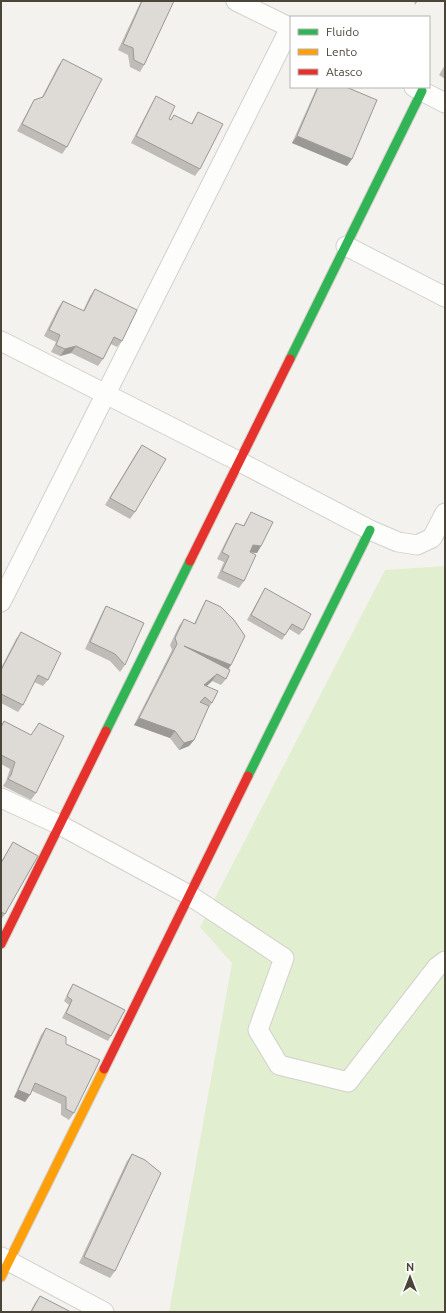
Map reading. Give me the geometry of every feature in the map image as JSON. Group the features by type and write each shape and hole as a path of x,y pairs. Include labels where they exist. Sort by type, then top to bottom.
{"street":[{"path":"2,596 290,28 236,1"},
{"path":"1,944 346,246 418,89 445,103"},
{"path":"346,246 445,297"},
{"path":"1,341 240,462 370,530 398,542 418,545 432,538 445,513"},
{"path":"104,1312 4,1265 370,530"},
{"path":"1,798 60,826 189,896 284,958 258,1030 280,1065 348,1082 437,967 445,961"}],"green space":[{"path":"445,566 445,1312 169,1312 232,963 200,927 385,570"}],"building":[{"path":"142,1 174,1 144,65 134,60 133,48 123,44"},
{"path":"63,59 102,79 67,147 22,124 34,100 43,97"},
{"path":"318,88 348,88 377,100 352,159 297,136"},
{"path":"156,96 175,106 169,119 171,120 174,115 192,124 198,112 223,124 200,169 136,136"},
{"path":"95,289 137,310 122,341 114,337 103,359 76,346 65,349 56,345 60,335 49,330 63,301 84,311"},
{"path":"142,445 166,459 135,512 110,498"},
{"path":"251,512 273,522 261,546 253,545 250,552 256,555 244,581 222,571 229,556 222,552 236,523 244,526"},
{"path":"265,588 311,614 303,630 292,624 285,635 251,615"},
{"path":"206,600 221,607 234,620 245,636 231,665 184,646 230,670 226,679 217,674 204,685 218,691 212,703 205,697 200,702 209,706 194,740 184,743 175,731 139,718 177,644 175,638 184,619 195,624"},
{"path":"106,606 144,623 125,665 115,654 90,642"},
{"path":"21,632 61,653 48,680 38,675 23,705 1,694 1,670"},
{"path":"4,721 31,735 39,723 64,736 36,793 8,779 11,775 15,762 1,755 1,727"},
{"path":"13,842 38,856 5,914 1,912 1,863"},
{"path":"73,984 125,1010 111,1036 66,1013 72,1000 67,996"},
{"path":"46,1028 66,1037 66,1044 100,1060 74,1113 66,1109 66,1097 35,1083 30,1095 18,1090"},
{"path":"132,1154 145,1160 161,1173 115,1271 84,1257"},
{"path":"40,1296 71,1312 31,1312"}],"traffic: fast":[{"path":"290,359 422,91"},
{"path":"248,776 370,530"},
{"path":"106,731 190,561"}],"traffic: slow":[{"path":"1,1277 104,1069"}],"traffic: jam":[{"path":"190,561 290,359"},
{"path":"1,944 106,731"},
{"path":"104,1069 248,776"}]}
